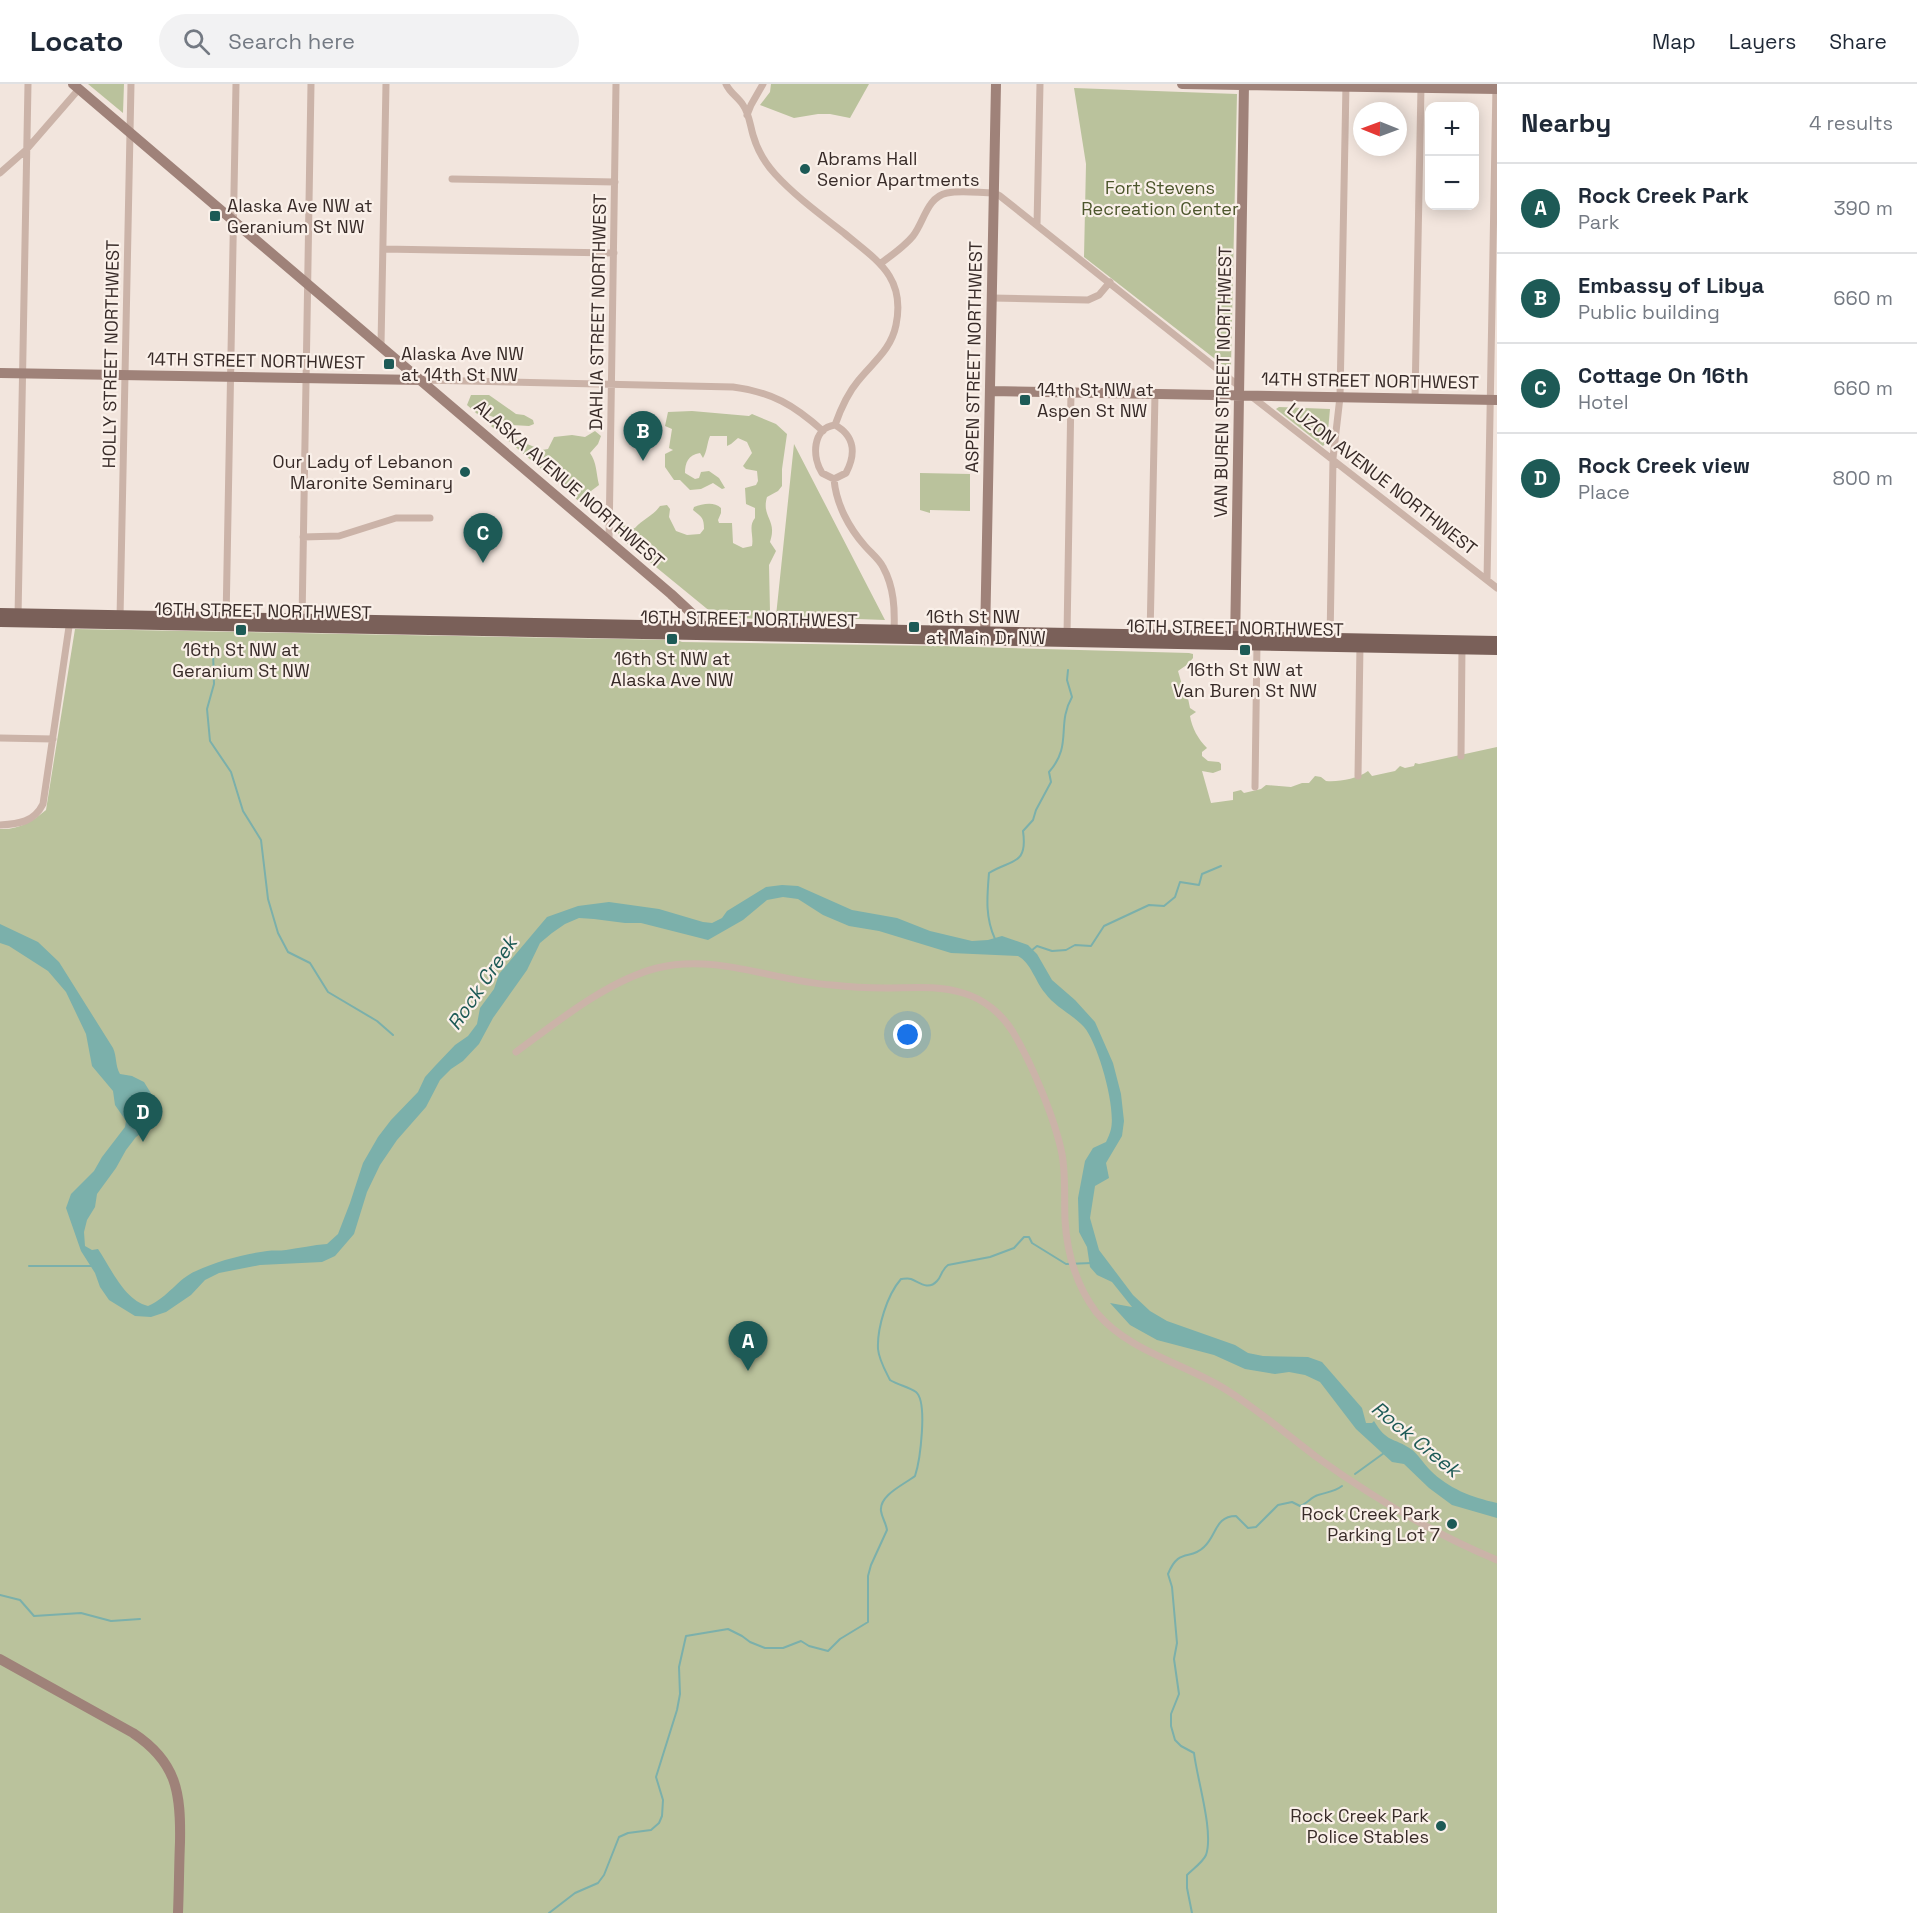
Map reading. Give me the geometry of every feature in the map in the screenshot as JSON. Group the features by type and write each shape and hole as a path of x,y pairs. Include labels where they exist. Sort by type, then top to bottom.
{"main road":[{"name":"16TH STREET NORTHWEST","path":"0,614 18,618 1462,645 1497,650"},
{"name":"16TH STREET NORTHWEST","path":"0,622 18,618"},
{"name":"16TH STREET NORTHWEST","path":"1462,645 1497,641"}],"street":[{"path":"18,618 28,84"},
{"name":"HOLLY STREET NORTHWEST","path":"120,620 131,84"},
{"path":"226,622 236,84"},
{"path":"302,623 311,84"},
{"path":"381,345 386,84"},
{"name":"DAHLIA STREET NORTHWEST","path":"609,541 616,84"},
{"path":"726,84 747,115 760,152 774,174 881,263 890,276 896,294 896,327 885,351 846,398 835,425"},
{"path":"747,115 763,84"},
{"name":"ASPEN STREET NORTHWEST","path":"985,636 996,84"},
{"path":"1037,225 1040,84"},
{"path":"1182,84 1496,88 1494,400 1487,580"},
{"name":"VAN BUREN STREET NORTHWEST","path":"1235,641 1243,392 1244,84"},
{"path":"1330,643 1333,458 1340,397 1346,85"},
{"path":"1415,398 1421,86"},
{"path":"0,173 27,150 76,87"},
{"name":"ALASKA AVENUE NORTHWEST","path":"76,87 671,594 700,621 704,631"},
{"path":"740,102 753,101"},
{"path":"452,179 615,182"},
{"path":"881,263 914,235 938,197 946,193 994,193"},
{"name":"LUZON AVENUE NORTHWEST","path":"994,193 1110,282 1243,392 1333,458 1497,588"},
{"path":"383,249 614,253"},
{"path":"992,298 1088,300 1099,295 1110,282"},
{"name":"14TH STREET NORTHWEST","path":"0,373 716,386 753,390 781,399 800,411 823,431"},
{"name":"14TH STREET NORTHWEST","path":"990,391 1155,394 1243,392 1340,397 1494,400"},
{"path":"1067,637 1071,392"},
{"path":"1150,639 1155,394"},
{"path":"834,479 822,473 815,460 815,447 823,431 828,426 835,425"},
{"path":"834,479 846,473 854,452 850,439 835,425"},
{"path":"834,479 838,500 848,522 884,570 894,603 894,634"},
{"path":"303,537 334,537 396,518 430,518"},
{"path":"0,825 25,822 40,809 44,798 70,619"},
{"path":"1255,787 1257,641"},
{"path":"1358,776 1360,643"},
{"path":"1461,756 1462,645"},
{"path":"0,738 53,739"},
{"path":"516,1052 573,1011 614,986 647,971 682,964 728,967 829,985 878,988 929,987 966,993 986,1003 1007,1023 1025,1056 1048,1108 1063,1157 1065,1218 1070,1256 1086,1296 1098,1313 1124,1336 1199,1374 1241,1399 1312,1454 1392,1508 1436,1532 1497,1560"},
{"path":"0,1659 133,1733 152,1747 166,1764 176,1784 180,1810 178,1913"}],"green space":[{"path":"88,84 124,84 123,113"},
{"path":"771,84 869,84 850,118 818,114 794,118 760,105 770,92"},
{"name":"Fort Stevens Recreation Center","path":"1074,88 1237,94 1231,366 1228,369 1084,257 1086,164"},
{"path":"471,395 489,395 516,414 533,420 534,424 529,426 512,425 507,429 517,440 542,450 548,449 554,437 572,435 585,437 595,431 601,436 598,444 590,453 595,464 599,485 591,491 592,495 587,495 585,500 591,509 589,510 491,426 496,418 488,415 484,420 467,405"},
{"path":"1279,407 1330,409 1327,442 1323,446 1276,409"},
{"path":"692,411 749,416 752,414 776,424 787,434 782,486 767,497 766,503 772,527 770,542 776,551 769,565 770,612 761,619 717,617 618,536 618,525 628,526 630,529 635,528 660,506 667,505 670,509 669,517 676,531 687,535 700,534 704,529 704,522 693,510 694,507 711,504 721,508 719,523 732,523 733,543 743,548 752,546 755,508 746,504 745,488 756,485 758,481 757,471 746,469 743,466 752,453 747,442 738,438 727,446 727,436 710,436 703,458 700,453 688,460 685,473 695,479 699,478 701,472 709,471 719,478 725,488 722,489 713,483 701,489 690,490 680,480 674,480 665,467 665,454 673,450 669,448 672,429 665,426 668,412"},
{"path":"794,444 885,620 776,616"},
{"path":"920,473 970,474 970,511 930,510 930,513 920,510"},
{"path":"75,629 677,640 682,642 1189,653 1193,654 1193,658 1178,671 1182,685 1186,689 1190,708 1196,712 1190,716 1191,720 1196,733 1207,748 1202,752 1202,756 1208,761 1221,764 1221,770 1213,773 1202,771 1211,803 1233,800 1233,792 1241,790 1244,793 1261,789 1266,785 1291,787 1309,783 1315,776 1326,781 1342,780 1368,771 1372,776 1395,771 1400,766 1405,768 1414,766 1415,763 1497,747 1497,1913 0,1913 0,829 25,824 46,810"}],"water":[{"name":"Rock Creek","path":"798,886 852,910 897,918 930,931 972,941 1002,936 1028,945 1037,954 1052,980 1095,1022 1113,1063 1121,1094 1124,1121 1122,1136 1106,1163 1109,1178 1095,1186 1090,1218 1099,1250 1133,1295 1150,1311 1167,1321 1235,1345 1248,1353 1263,1356 1308,1357 1322,1362 1362,1408 1366,1423 1374,1421 1383,1433 1411,1449 1437,1477 1453,1487 1469,1495 1497,1503 1497,1518 1452,1505 1429,1488 1404,1464 1392,1462 1356,1429 1320,1382 1305,1375 1289,1372 1275,1374 1245,1369 1214,1355 1157,1340 1130,1325 1110,1303 1132,1307 1112,1282 1097,1275 1090,1267 1087,1247 1079,1232 1078,1198 1085,1161 1093,1148 1106,1142 1111,1129 1111,1106 1105,1076 1095,1047 1084,1027 1049,998 1022,959 1018,956 951,953 879,931 849,926 823,915 798,899 783,897 767,900 743,920 708,940 641,923 579,918 565,924 540,943 527,970 493,1018 479,1044 440,1080 426,1107 397,1140 380,1165 367,1192 354,1234 335,1256 322,1262 260,1265 219,1273 205,1280 191,1295 166,1312 151,1317 135,1316 109,1300 100,1287 95,1273 81,1251 66,1208 71,1194 94,1171 125,1127 126,1121 115,1105 113,1091 92,1066 86,1034 66,992 48,971 9,946 0,943 0,924 38,942 59,962 113,1048 120,1074 132,1076 144,1082 152,1095 155,1119 152,1126 136,1137 97,1194 95,1207 87,1220 84,1232 85,1246 92,1250 98,1249 125,1290 139,1303 148,1306 162,1298 189,1274 213,1264 258,1252 327,1244 338,1234 363,1163 378,1137 418,1092 425,1077 455,1045 468,1036 477,1024 480,1008 494,989 499,974 547,917 578,906 609,902 659,909 712,923 766,887"}],"waterway":[{"path":"213,651 214,684 207,709 210,741 231,772 243,811 261,840 268,899 278,933 288,952 310,963 328,992 377,1021 393,1035"},
{"path":"995,939 988,915 989,873 1020,856 1024,842 1023,831 1033,820 1051,782 1049,772 1063,744 1065,717 1072,697 1067,680 1068,670"},
{"path":"1031,951 1037,946 1052,951 1066,950 1075,945 1091,946 1104,926 1149,905 1164,906 1175,897 1180,882 1199,885 1202,874 1221,866"},
{"path":"549,1913 575,1893 598,1883 604,1875 619,1837 628,1833 651,1830 659,1823 663,1800 656,1777 677,1710 680,1694 679,1667 686,1636 728,1629 765,1648 783,1648 801,1641 809,1646 828,1651 840,1639 868,1622 868,1576 887,1530 881,1505 888,1495 915,1476 921,1445 922,1407 920,1398 913,1390 890,1380 878,1349 879,1331 884,1312 891,1294 901,1279 910,1279 927,1286 934,1284 948,1265 990,1257 1014,1248 1024,1237 1029,1237 1032,1243 1066,1264 1092,1263"},
{"path":"29,1266 92,1266"},
{"path":"1355,1474 1384,1453"},
{"path":"1192,1913 1187,1875 1206,1855 1208,1833 1194,1753 1175,1740 1171,1726 1171,1714 1179,1694 1174,1659 1177,1643 1172,1587 1168,1574 1176,1560 1204,1547 1224,1519 1236,1516 1248,1528 1256,1527 1278,1505 1292,1502 1300,1506 1316,1496 1342,1486"},
{"path":"0,1595 20,1600 34,1616 81,1613 111,1621 140,1619"}],"place":[{"name":"Abrams Hall Senior Apartments","path":"805,169"},
{"name":"Alaska Ave NW at Geranium St NW","path":"215,216"},
{"name":"Alaska Ave NW at 14th St NW","path":"389,364"},
{"name":"14th St NW at Aspen St NW","path":"1025,400"},
{"name":"Embassy of Libya","path":"643,461"},
{"name":"Our Lady of Lebanon Maronite Seminary","path":"465,472"},
{"name":"Cottage On 16th","path":"483,563"},
{"name":"16th St NW at Main Dr NW","path":"914,627"},
{"name":"16th St NW at Geranium St NW","path":"241,630"},
{"name":"16th St NW at Alaska Ave NW","path":"672,639"},
{"name":"16th St NW at Van Buren St NW","path":"1245,650"},
{"name":"Rock Creek view","path":"143,1142"},
{"name":"Rock Creek Park","path":"748,1371"},
{"name":"Rock Creek Park Parking Lot 7","path":"1452,1524"},
{"name":"Rock Creek Park Police Stables","path":"1441,1826"}]}
